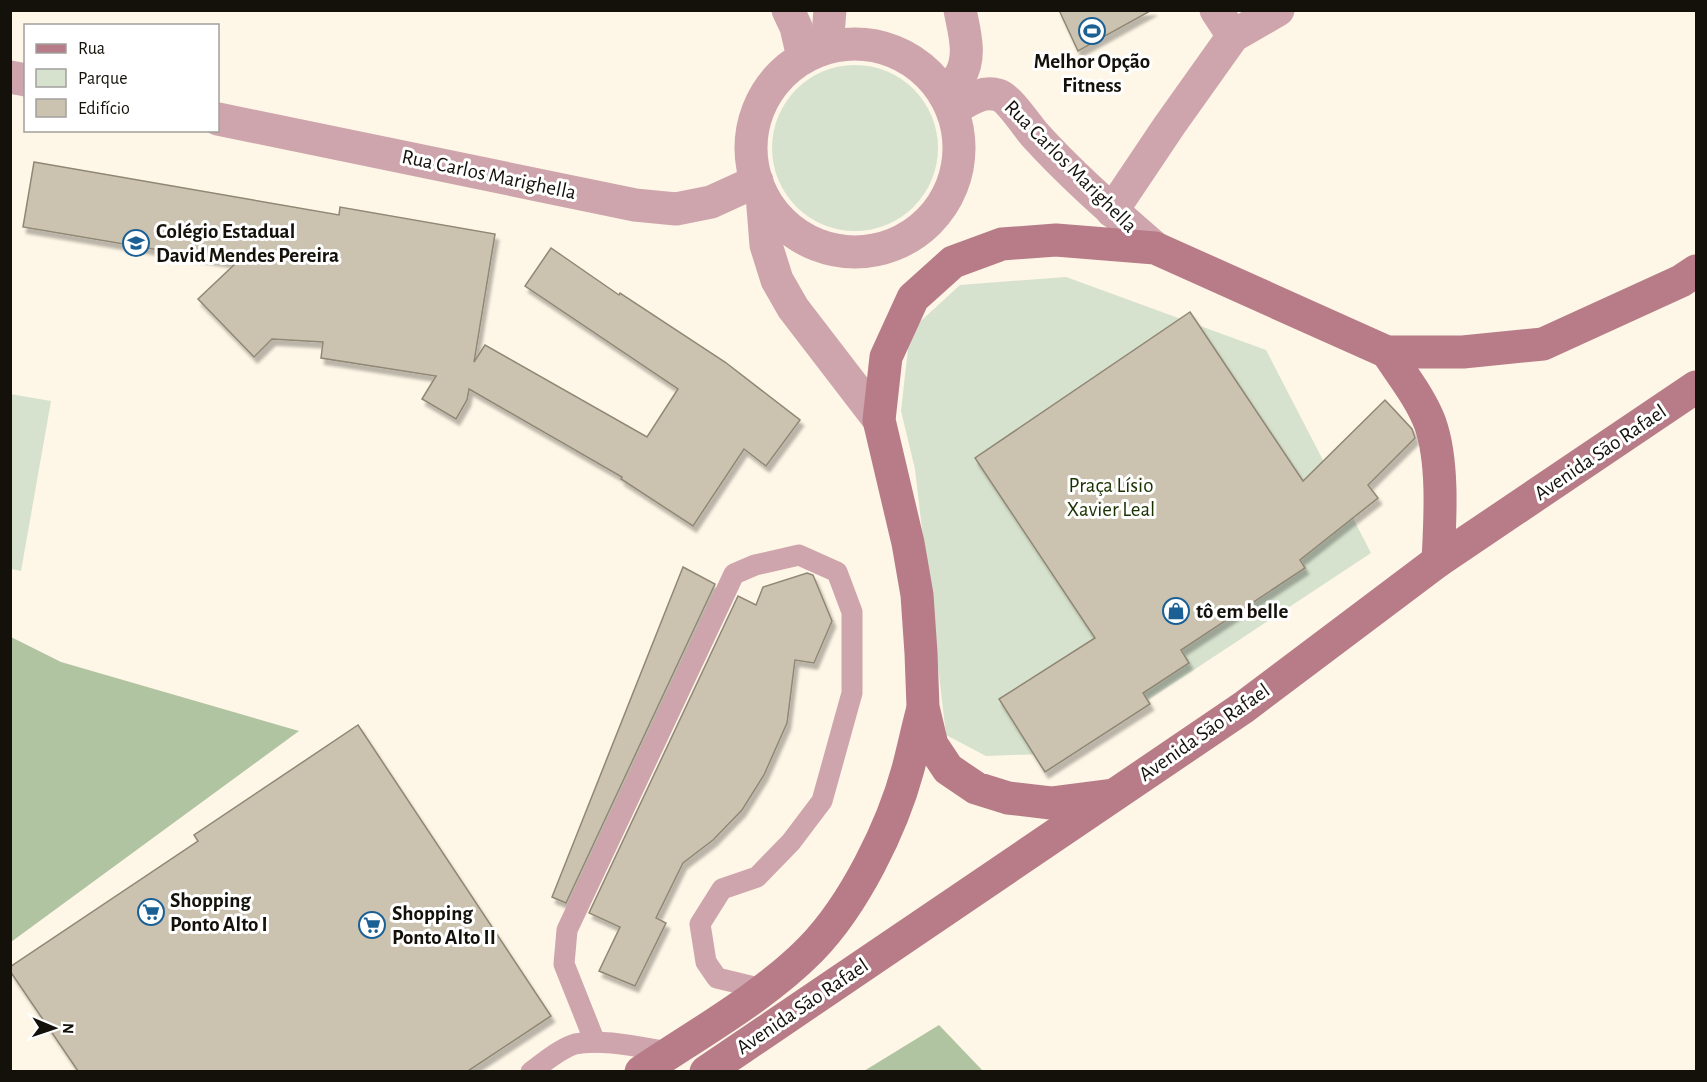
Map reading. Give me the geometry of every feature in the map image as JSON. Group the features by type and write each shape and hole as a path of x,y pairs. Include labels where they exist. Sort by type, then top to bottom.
{"main road":[{"path":"1113,795 1051,803 1008,798 976,788 948,770 932,745 923,707 917,595 908,543 879,420 886,357 913,298 953,262 1002,244 1056,240 1155,248 1387,352 1463,352 1543,344 1681,281 1696,271"},
{"path":"1387,352 1418,398 1430,424 1437,453 1440,495 1438,561"},
{"name":"Avenida São Rafael","path":"706,1071 1244,707 1438,561 1696,387"},
{"name":"Avenida São Rafael","path":"641,1071 763,989 812,948 843,909 867,870 891,817 908,771 923,707"}],"street":[{"path":"788,10 796,27 815,52"},
{"path":"815,52 830,10"},
{"path":"948,102 964,63 966,36 960,10"},
{"path":"1112,211 1169,126 1224,23 1278,10"},
{"path":"760,188 779,219 802,237 828,249 856,252 884,248 910,236 932,218 948,194 957,166 958,138 948,102 922,68 894,51 860,43 815,52 781,75 764,98 754,125 751,153 760,188 766,245 777,280 793,308 879,420"},
{"name":"Rua Carlos Marighella","path":"948,102 978,95 1002,96 1046,147 1112,211 1155,248"},
{"name":"Rua Carlos Marighella","path":"219,119 635,205 676,209 760,188"}],"lane":[{"path":"595,1042 564,964 567,930 734,574 754,565 799,555 837,572 852,612 852,693 822,801 791,842 757,877 722,889 700,924 706,962 717,978 763,989"},
{"path":"531,1071 574,1044 595,1042 670,1052"}],"green space":[{"path":"855,65 871,66 887,71 914,89 932,116 937,132 937,164 932,180 914,207 887,225 871,230 855,231 839,230 823,225 796,207 778,180 773,164 772,148 773,132 778,116 796,89 823,71 839,66"},
{"name":"Praça Lísio Xavier Leal","path":"1066,277 1266,350 1371,553 1068,753 986,756 946,735 915,469 901,411 910,331 960,285"},
{"path":"10,394 51,401 21,571 11,569"},
{"path":"11,637 61,662 299,731 11,942"},
{"path":"939,1025 983,1071 864,1071"}],"building":[{"name":"Melhor Opção Fitness","path":"1059,10 1152,10 1078,51"},
{"path":"34,162 339,215 340,207 495,234 474,362 485,345 647,437 678,389 525,286 551,248 619,295 620,293 725,362 800,420 766,466 744,449 693,526 621,479 622,477 469,389 467,400 456,419 422,399 436,376 321,358 323,342 272,339 254,357 198,299 236,263 23,227"},
{"path":"1190,312 1303,481 1385,400 1412,429 1415,438 1368,485 1378,498 1300,560 1305,568 1181,650 1189,663 1143,693 1150,704 1045,772 999,699 1095,638 975,458"},
{"path":"683,567 715,584 566,903 552,897"},
{"path":"807,573 813,575 832,621 814,663 795,660 787,723 764,775 742,810 713,840 683,863 656,918 666,923 635,986 599,971 620,927 589,913 738,596 756,605 763,587"},
{"path":"358,725 551,1016 468,1071 78,1071 10,971 10,967 198,841 194,835"}],"place":[{"name":"Melhor Opção Fitness","path":"1092,31"},
{"name":"Colégio Estadual David Mendes Pereira","path":"136,243"},
{"name":"tô em belle","path":"1176,611"},
{"name":"Shopping Ponto Alto I","path":"151,912"},
{"name":"Shopping Ponto Alto II","path":"372,925"}]}
